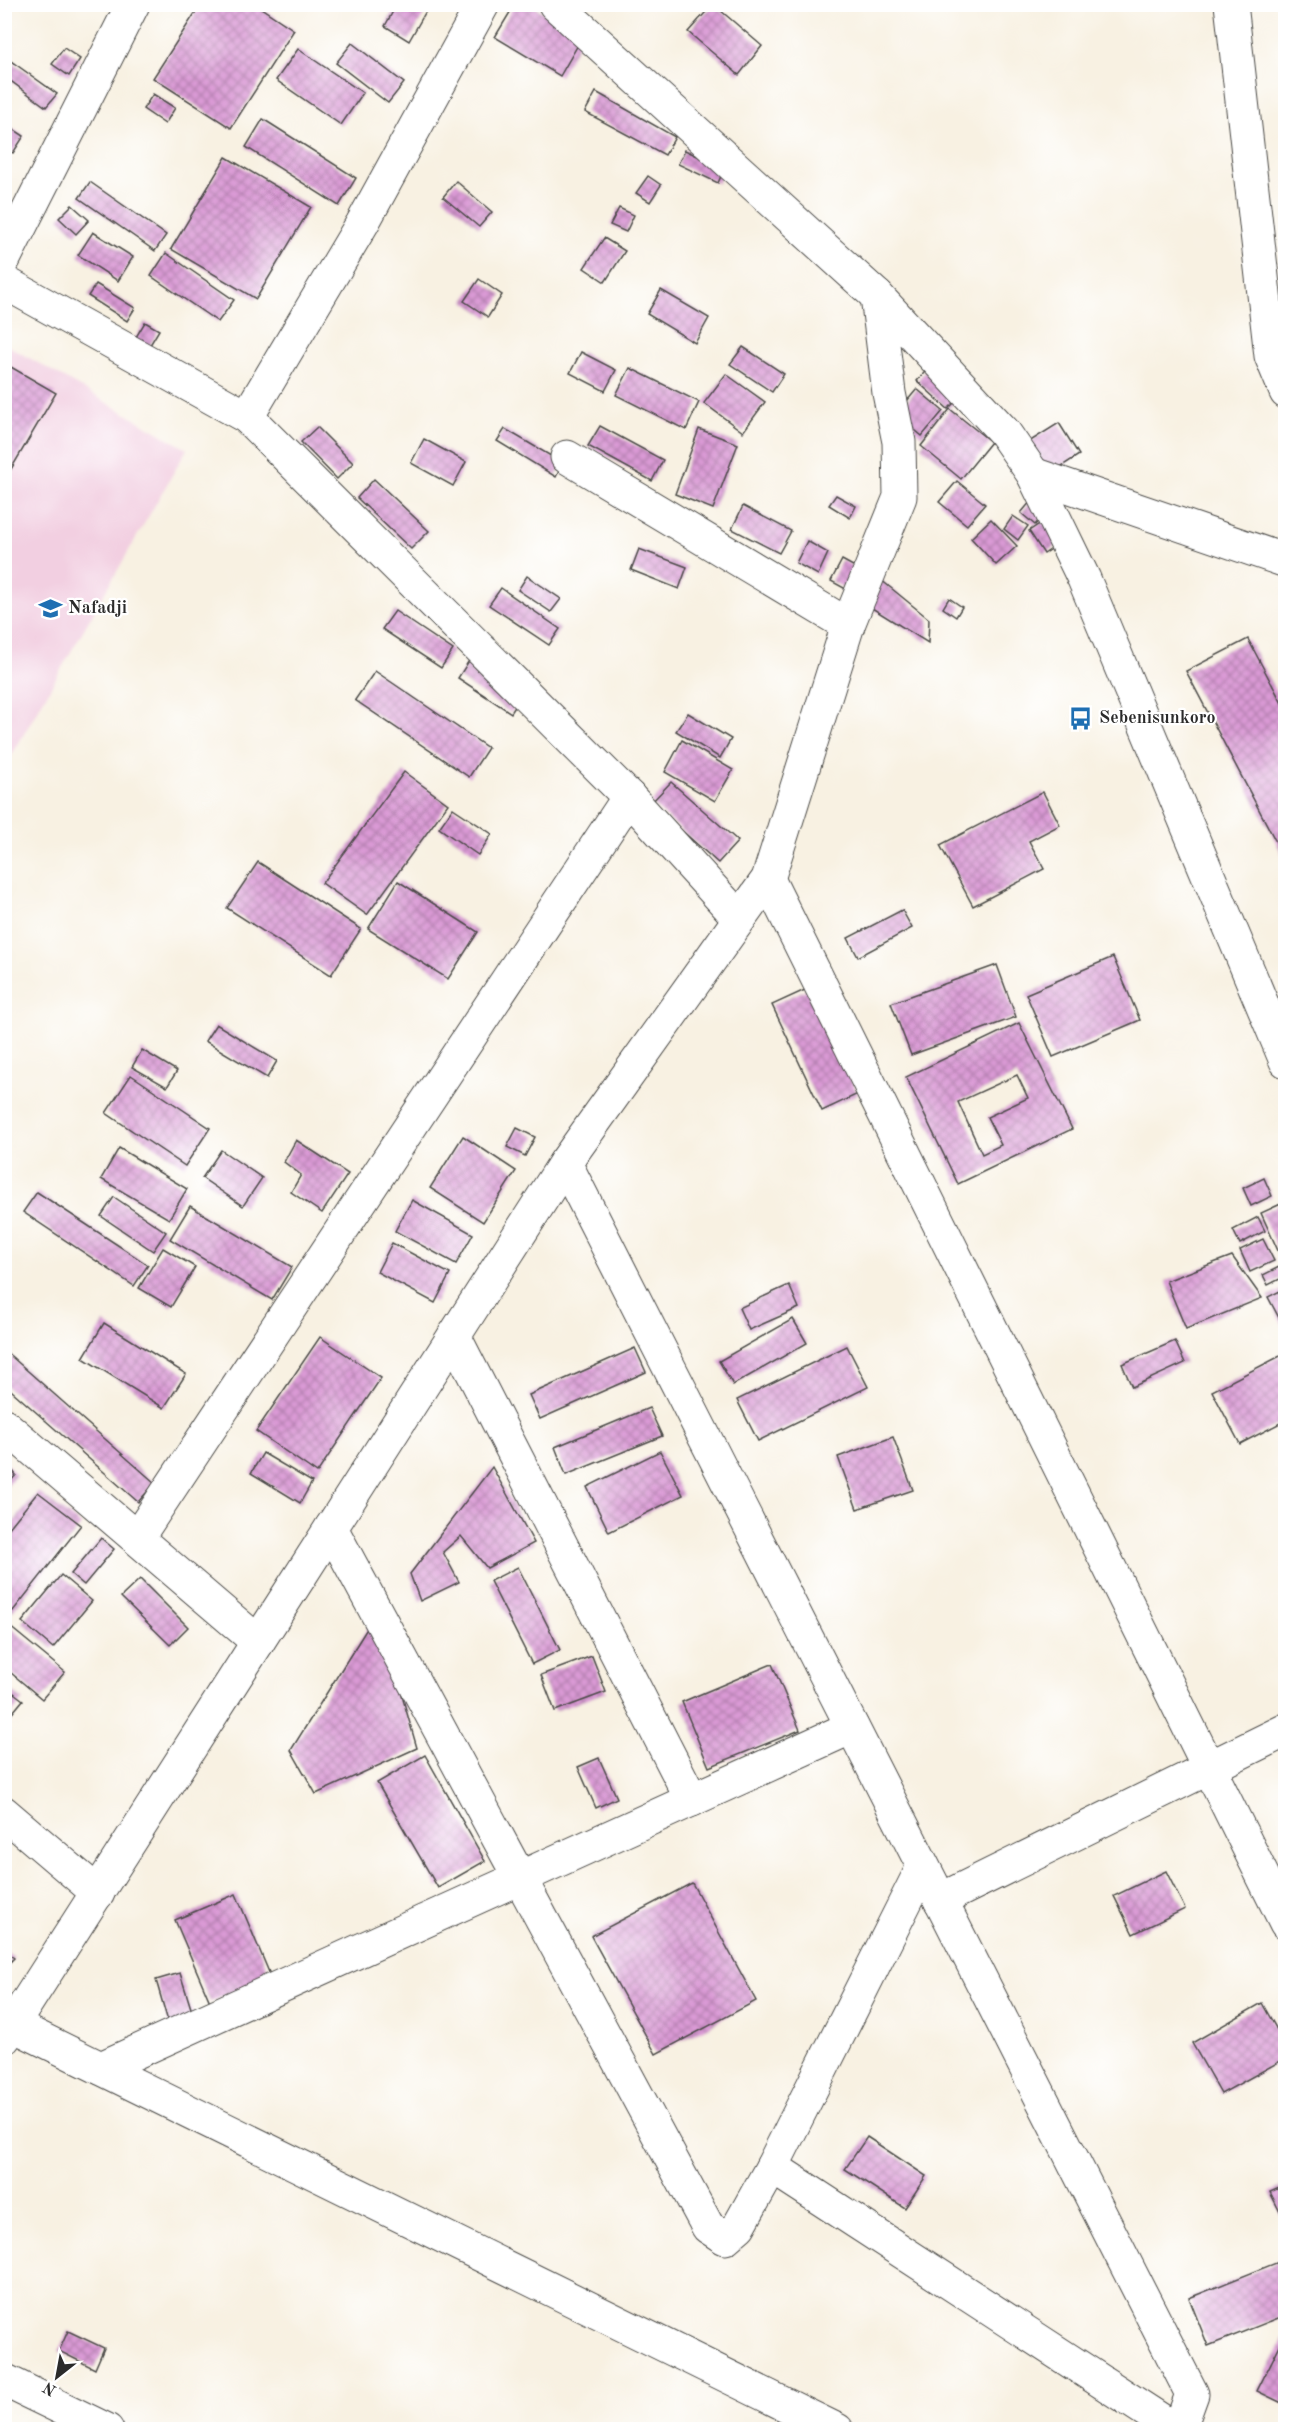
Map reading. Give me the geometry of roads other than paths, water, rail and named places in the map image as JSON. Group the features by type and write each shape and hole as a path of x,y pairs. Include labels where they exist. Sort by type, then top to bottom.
{"street":[{"path":"4,259 133,4"},
{"path":"247,417 362,224 483,4"},
{"path":"555,4 877,296 1004,432 1033,474 1084,579 1286,1061"},
{"path":"1231,4 1271,356 1286,392"},
{"path":"4,282 247,417 629,797 739,918"},
{"path":"837,2430 101,2068 9,2032 565,1163 768,879 848,626 900,497 899,442 889,393 877,296"},
{"path":"567,457 848,626"},
{"path":"1033,474 1286,561"},
{"path":"137,1538 629,797"},
{"path":"768,879 1286,1923"},
{"path":"565,1163 1192,2394 1177,2430 772,2168"},
{"path":"454,1336 692,1800"},
{"path":"4,1425 258,1642"},
{"path":"331,1528 708,2227 725,2238 739,2226 772,2168 923,1867"},
{"path":"101,2068 852,1727"},
{"path":"940,1900 1286,1730"},
{"path":"4,1813 98,1893"},
{"path":"4,2380 107,2430"}],"place":[{"name":"Nafadji","path":"50,608"},
{"name":"Sebenisunkoro","path":"1081,718"}]}
